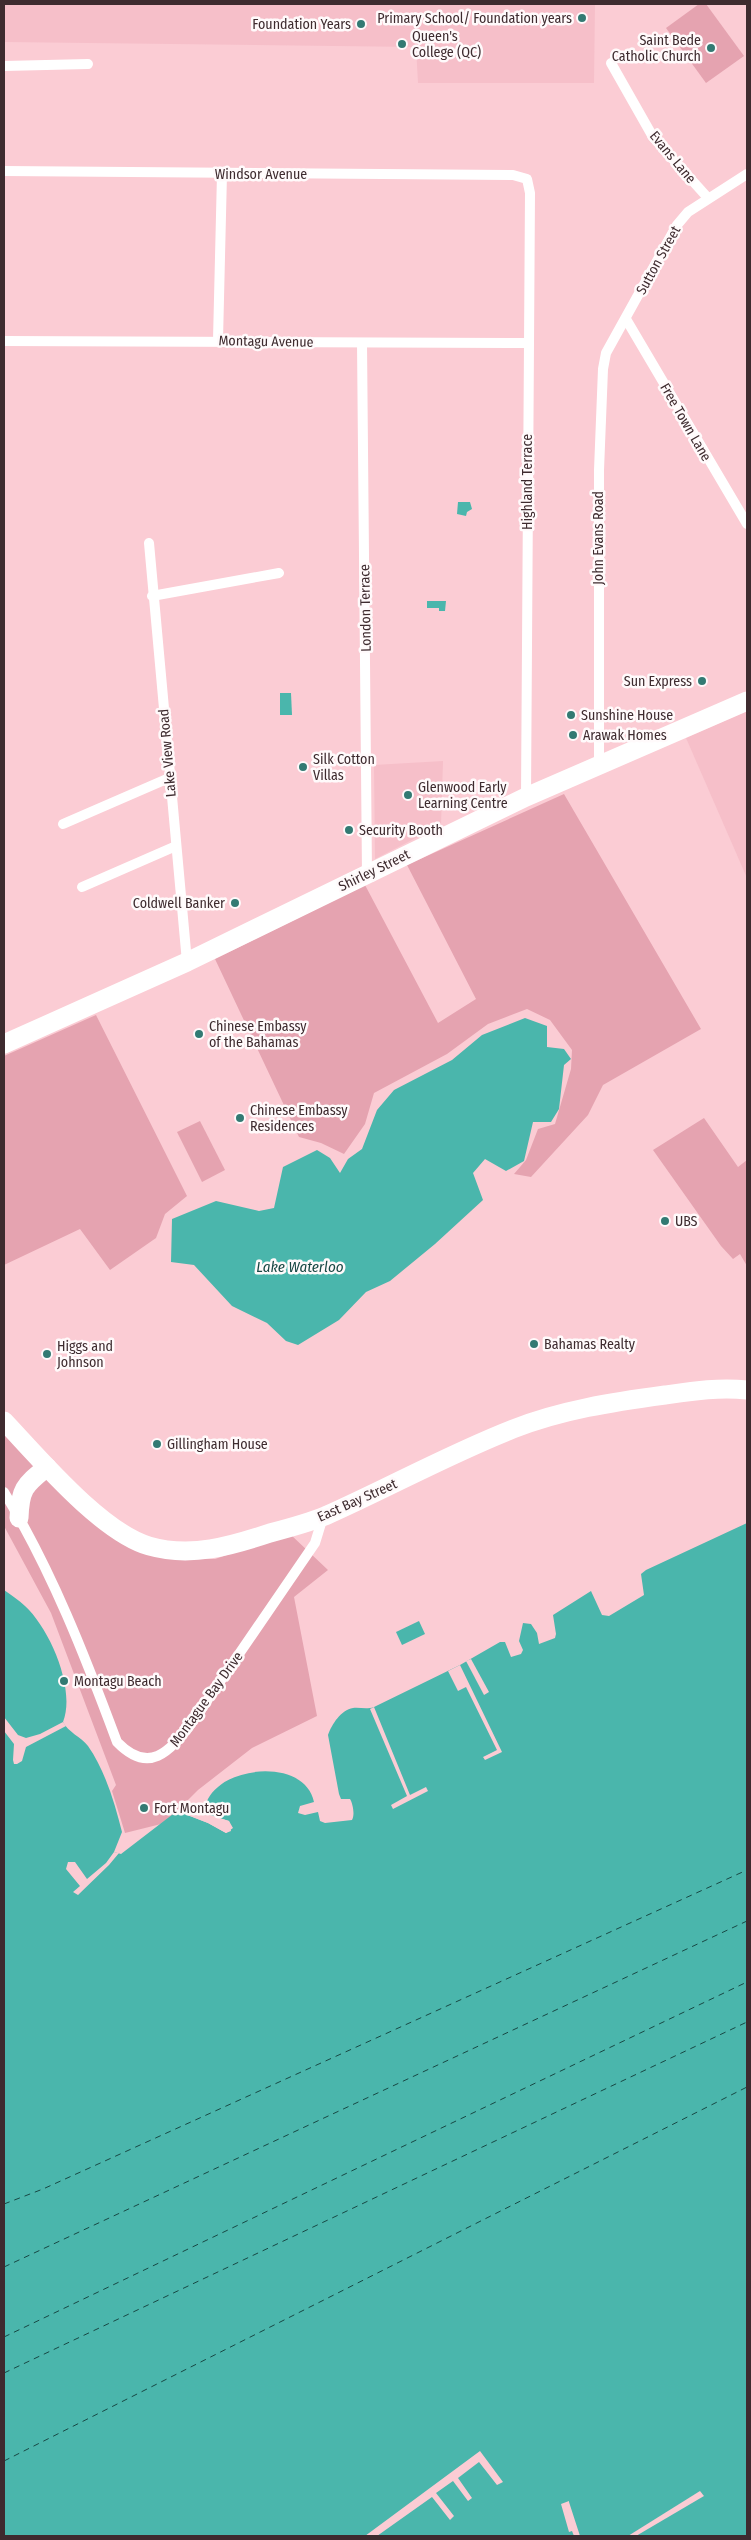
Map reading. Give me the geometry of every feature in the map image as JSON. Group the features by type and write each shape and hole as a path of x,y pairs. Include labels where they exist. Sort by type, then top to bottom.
{"highway":[{"name":"Shirley Street","path":"4,1044 187,962 526,797 747,701"},
{"name":"East Bay Street","path":"4,1421 48,1467 108,1524 149,1546 173,1551 195,1552 225,1547 323,1517 447,1458 512,1429 556,1413 715,1388 747,1390"},
{"path":"19,1518 20,1496 32,1479 48,1467"}],"street":[{"name":"Evans Lane","path":"611,63 654,137 708,198"},
{"path":"4,66 88,64"},
{"name":"Windsor Avenue","path":"4,171 518,175"},
{"path":"218,340 222,174"},
{"name":"Sutton Street","path":"626,319 677,225 688,212 747,174"},
{"name":"Highland Terrace","path":"518,175 527,179 530,188 526,797"},
{"name":"Free Town Lane","path":"626,319 747,524"},
{"name":"John Evans Road","path":"599,764 599,470 603,369 606,353 626,319"},
{"name":"Montagu Avenue","path":"4,341 218,340 362,343 528,343"},
{"name":"London Terrace","path":"362,343 367,874"},
{"name":"Lake View Road","path":"149,543 152,596 187,962"},
{"path":"152,596 279,573"},
{"path":"63,824 169,778"},
{"path":"82,887 176,846"},
{"name":"Montague Bay Drive","path":"4,1492 46,1566 84,1651 117,1742 127,1752 142,1758 156,1758 170,1750 191,1724 315,1543 323,1517"}],"shaded area":[{"name":"Queen's College (QC)","path":"4,4 595,4 594,83 418,83 416,47 4,42"},
{"path":"699,4 706,4 744,56 706,83 666,28"},
{"path":"747,711 747,878 686,738"},
{"name":"Glenwood Early Learning Centre","path":"443,761 441,825 375,859 374,765"},
{"path":"564,794 701,1029 603,1085 588,1115 531,1177 514,1174 526,1160 538,1129 555,1124 571,1069 572,1050 550,1020 527,1009 488,1024 447,1054 374,1093 365,1124 344,1154 321,1143 299,1137 215,959 365,885 438,1023 476,999 407,865"},
{"path":"96,1015 187,1196 165,1214 156,1238 110,1270 80,1229 4,1265 4,1056"},
{"path":"704,1118 738,1167 747,1160 747,1266 740,1254 733,1259 721,1246 653,1150"},
{"path":"200,1121 225,1170 202,1182 177,1132"},
{"name":"Fort Montagu","path":"4,1432 48,1479 107,1534 163,1558 215,1559 290,1534 328,1570 294,1597 317,1716 252,1748 198,1790 165,1823 125,1833 112,1791 116,1785 51,1613 4,1526"}],"water":[{"path":"458,502 470,502 472,509 467,512 466,516 457,514"},
{"path":"427,601 446,601 445,611 439,611 439,608 427,608"},
{"path":"280,693 291,693 292,715 280,715"},
{"name":"Lake Waterloo","path":"525,1018 547,1026 547,1047 564,1049 571,1059 564,1065 559,1109 551,1122 533,1122 524,1161 506,1171 485,1159 473,1173 483,1200 435,1244 390,1281 366,1292 339,1320 298,1345 286,1341 267,1323 232,1306 194,1265 171,1262 172,1219 216,1201 259,1211 274,1208 283,1167 317,1150 330,1158 340,1173 348,1159 362,1149 377,1110 394,1090 452,1060 482,1035"},
{"path":"747,1523 747,2536 4,2536 4,1590 23,1604 34,1616 51,1644 58,1660 66,1693 66,1708 63,1722 68,1729 88,1746 100,1766 113,1799 122,1832 114,1852 121,1854 177,1811 208,1823 226,1833 231,1831 229,1821 203,1813 210,1795 229,1780 257,1772 286,1774 299,1780 309,1789 314,1802 300,1806 298,1813 305,1815 318,1812 320,1821 325,1823 352,1820 353,1807 350,1799 341,1799 339,1794 328,1735 332,1726 341,1715 353,1708 374,1707 460,1665 500,1642 505,1642 511,1657 521,1654 523,1650 519,1641 523,1623 531,1624 537,1633 539,1644 555,1638 553,1615 591,1591 602,1615 609,1616 644,1595 641,1574 646,1570"},
{"path":"419,1621 425,1634 402,1645 396,1632"}],"pier":[{"path":"471,1659 489,1692 484,1695 466,1661"},
{"path":"460,1665 502,1752 485,1760 483,1757 497,1750 466,1687 458,1691 448,1671"},
{"path":"374,1707 410,1795 426,1787 428,1791 393,1809 391,1805 407,1796 370,1709"},
{"path":"4,1717 18,1735 26,1738 40,1734 63,1722 66,1726 26,1747 22,1761 14,1764 14,1744 4,1731"},
{"path":"179,1809 209,1820 227,1831 230,1828 228,1824 209,1818 200,1812 229,1821 233,1828 226,1833 208,1823 177,1811"},
{"path":"114,1852 119,1853 109,1865 78,1895 73,1892 80,1886 66,1869 68,1862 75,1862 87,1879 106,1863"},
{"path":"480,2451 503,2482 497,2485 479,2462 458,2478 472,2498 468,2501 453,2481 436,2493 454,2516 450,2520 432,2497 377,2536 365,2536"},
{"path":"700,2491 704,2496 636,2536 628,2536"},
{"path":"569,2501 580,2536 574,2536 572,2531 569,2532 561,2504"}],"ferry route":[{"path":"4,2204 43,2189 747,1870"},
{"path":"4,2267 747,1921"},
{"path":"4,2337 747,1982"},
{"path":"4,2373 747,2022"},
{"path":"4,2461 747,2087"}],"place":[{"name":"Primary School/ Foundation years","path":"582,18"},
{"name":"Foundation Years","path":"361,24"},
{"name":"Queen's College (QC)","path":"402,44"},
{"name":"Saint Bede Catholic Church","path":"711,48"},
{"name":"Sun Express","path":"702,681"},
{"name":"Sunshine House","path":"571,715"},
{"name":"Arawak Homes","path":"573,735"},
{"name":"Silk Cotton Villas","path":"303,767"},
{"name":"Glenwood Early Learning Centre","path":"408,795"},
{"name":"Security Booth","path":"349,830"},
{"name":"Coldwell Banker","path":"235,903"},
{"name":"Chinese Embassy of the Bahamas","path":"199,1034"},
{"name":"Chinese Embassy Residences","path":"240,1118"},
{"name":"UBS","path":"665,1221"},
{"name":"Bahamas Realty","path":"534,1344"},
{"name":"Higgs and Johnson","path":"47,1354"},
{"name":"Gillingham House","path":"157,1444"},
{"name":"Montagu Beach","path":"64,1681"},
{"name":"Fort Montagu","path":"144,1808"}]}
